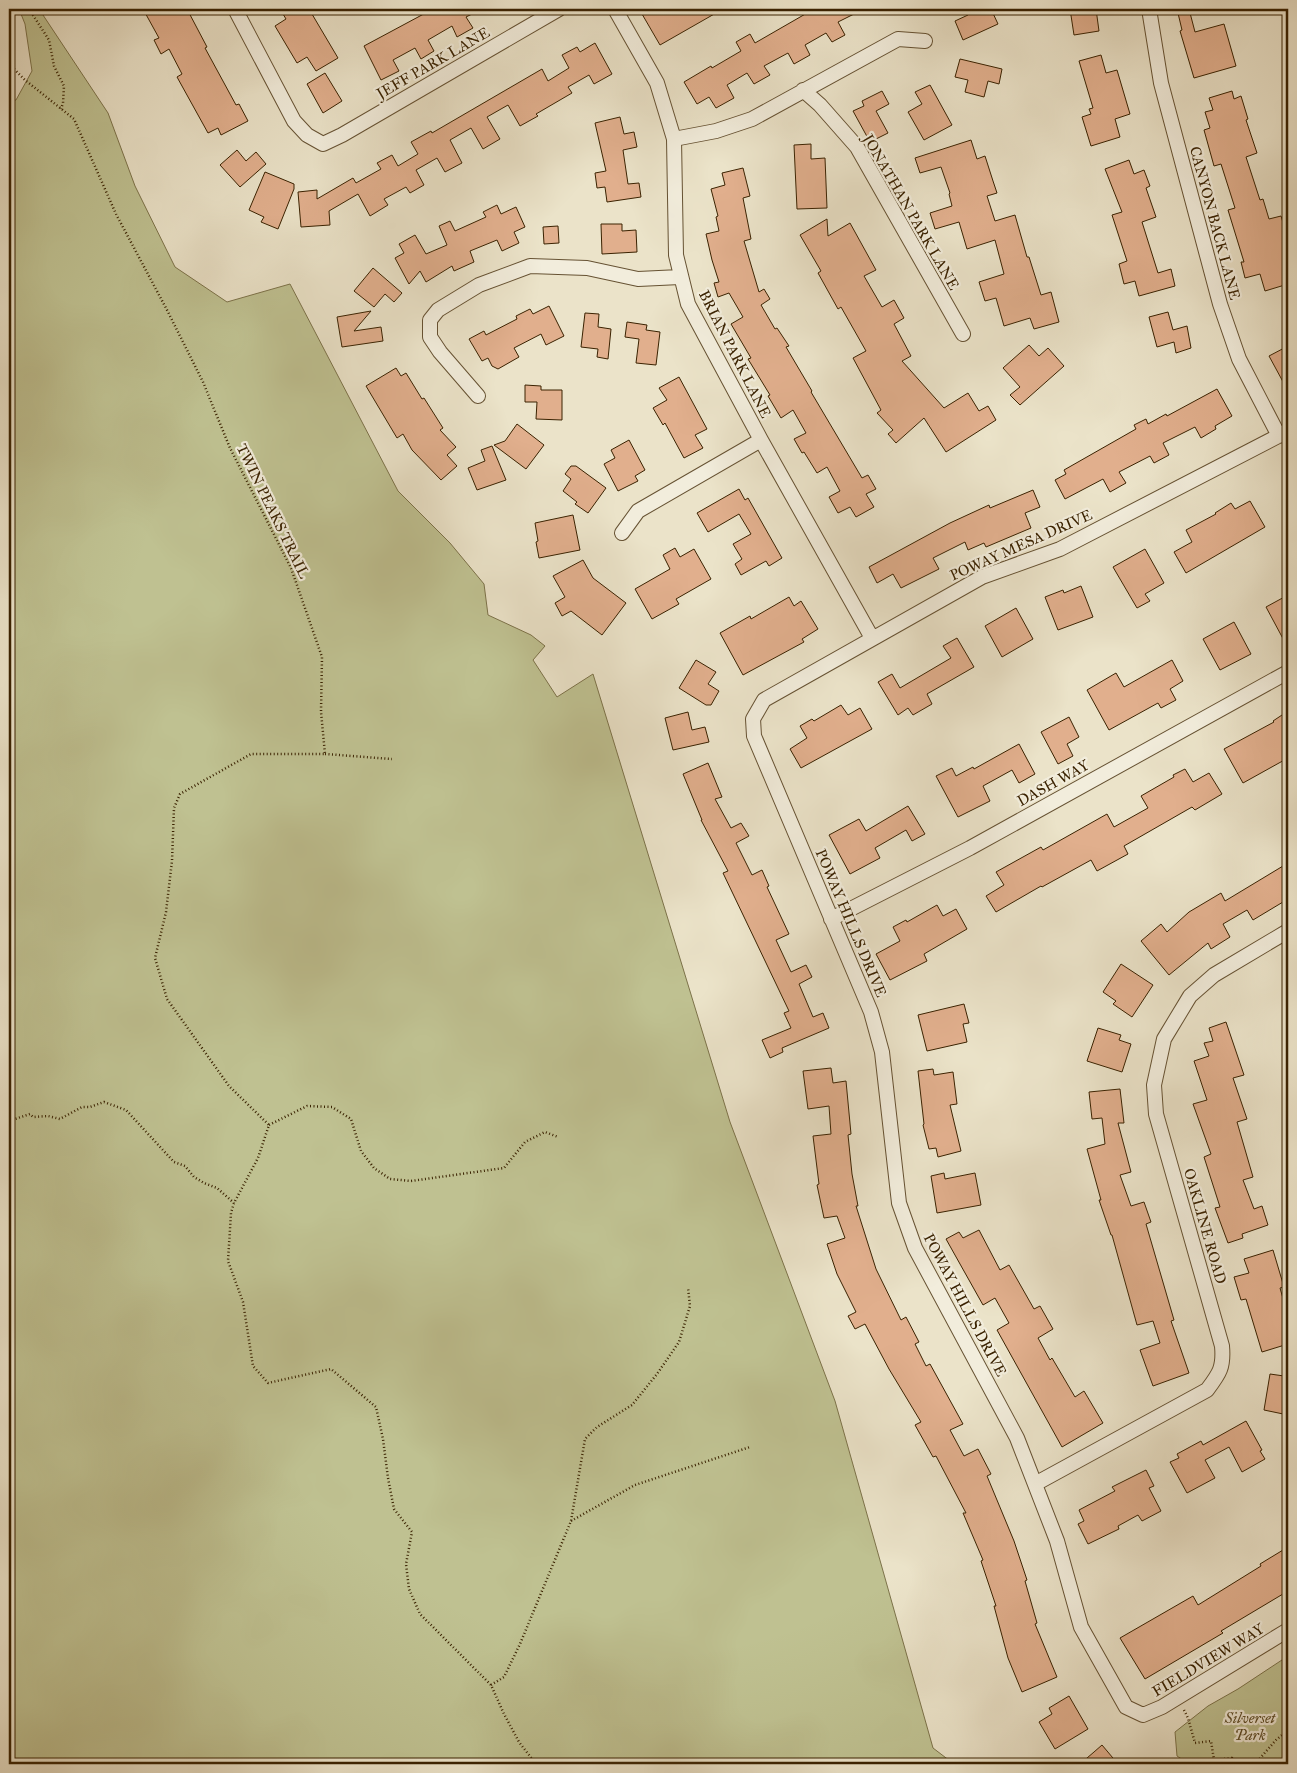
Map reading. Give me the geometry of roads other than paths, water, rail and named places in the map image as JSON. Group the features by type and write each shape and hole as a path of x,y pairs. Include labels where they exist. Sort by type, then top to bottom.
{"street":[{"name":"JEFF PARK LANE","path":"235,9 294,121 307,135 323,144 342,135 559,9"},
{"name":"BRIAN PARK LANE","path":"615,9 657,83 674,139 676,255 688,304 761,440 872,638"},
{"name":"CANYON BACK LANE","path":"1148,9 1161,83 1220,304 1239,359 1284,433"},
{"path":"674,139 716,131 752,119 898,39 925,41"},
{"name":"JONATHAN PARK LANE","path":"803,90 820,105 857,147 963,334"},
{"path":"478,396 440,352 430,337 430,320 438,310 479,285 530,266 587,268 638,279 680,277"},
{"name":"POWAY MESA DRIVE","path":"753,719 764,700 982,576 1060,549 1284,433"},
{"path":"622,533 638,511 761,440"},
{"name":"DASH WAY","path":"831,919 970,848 1288,672"},
{"name":"POWAY HILLS DRIVE","path":"753,719 754,736 871,1012 882,1052 899,1203 915,1248 1017,1438 1057,1541 1081,1627 1126,1706 1143,1715"},
{"name":"OAKLINE ROAD","path":"1036,1484 1206,1390 1220,1374 1224,1360 1222,1346 1156,1114 1154,1085 1164,1039 1190,996 1214,975 1288,932"},
{"name":"FIELDVIEW WAY","path":"1143,1715 1162,1707 1288,1630"}],"park label":[{"name":"Silverset Park","path":"1250,1726"}]}
